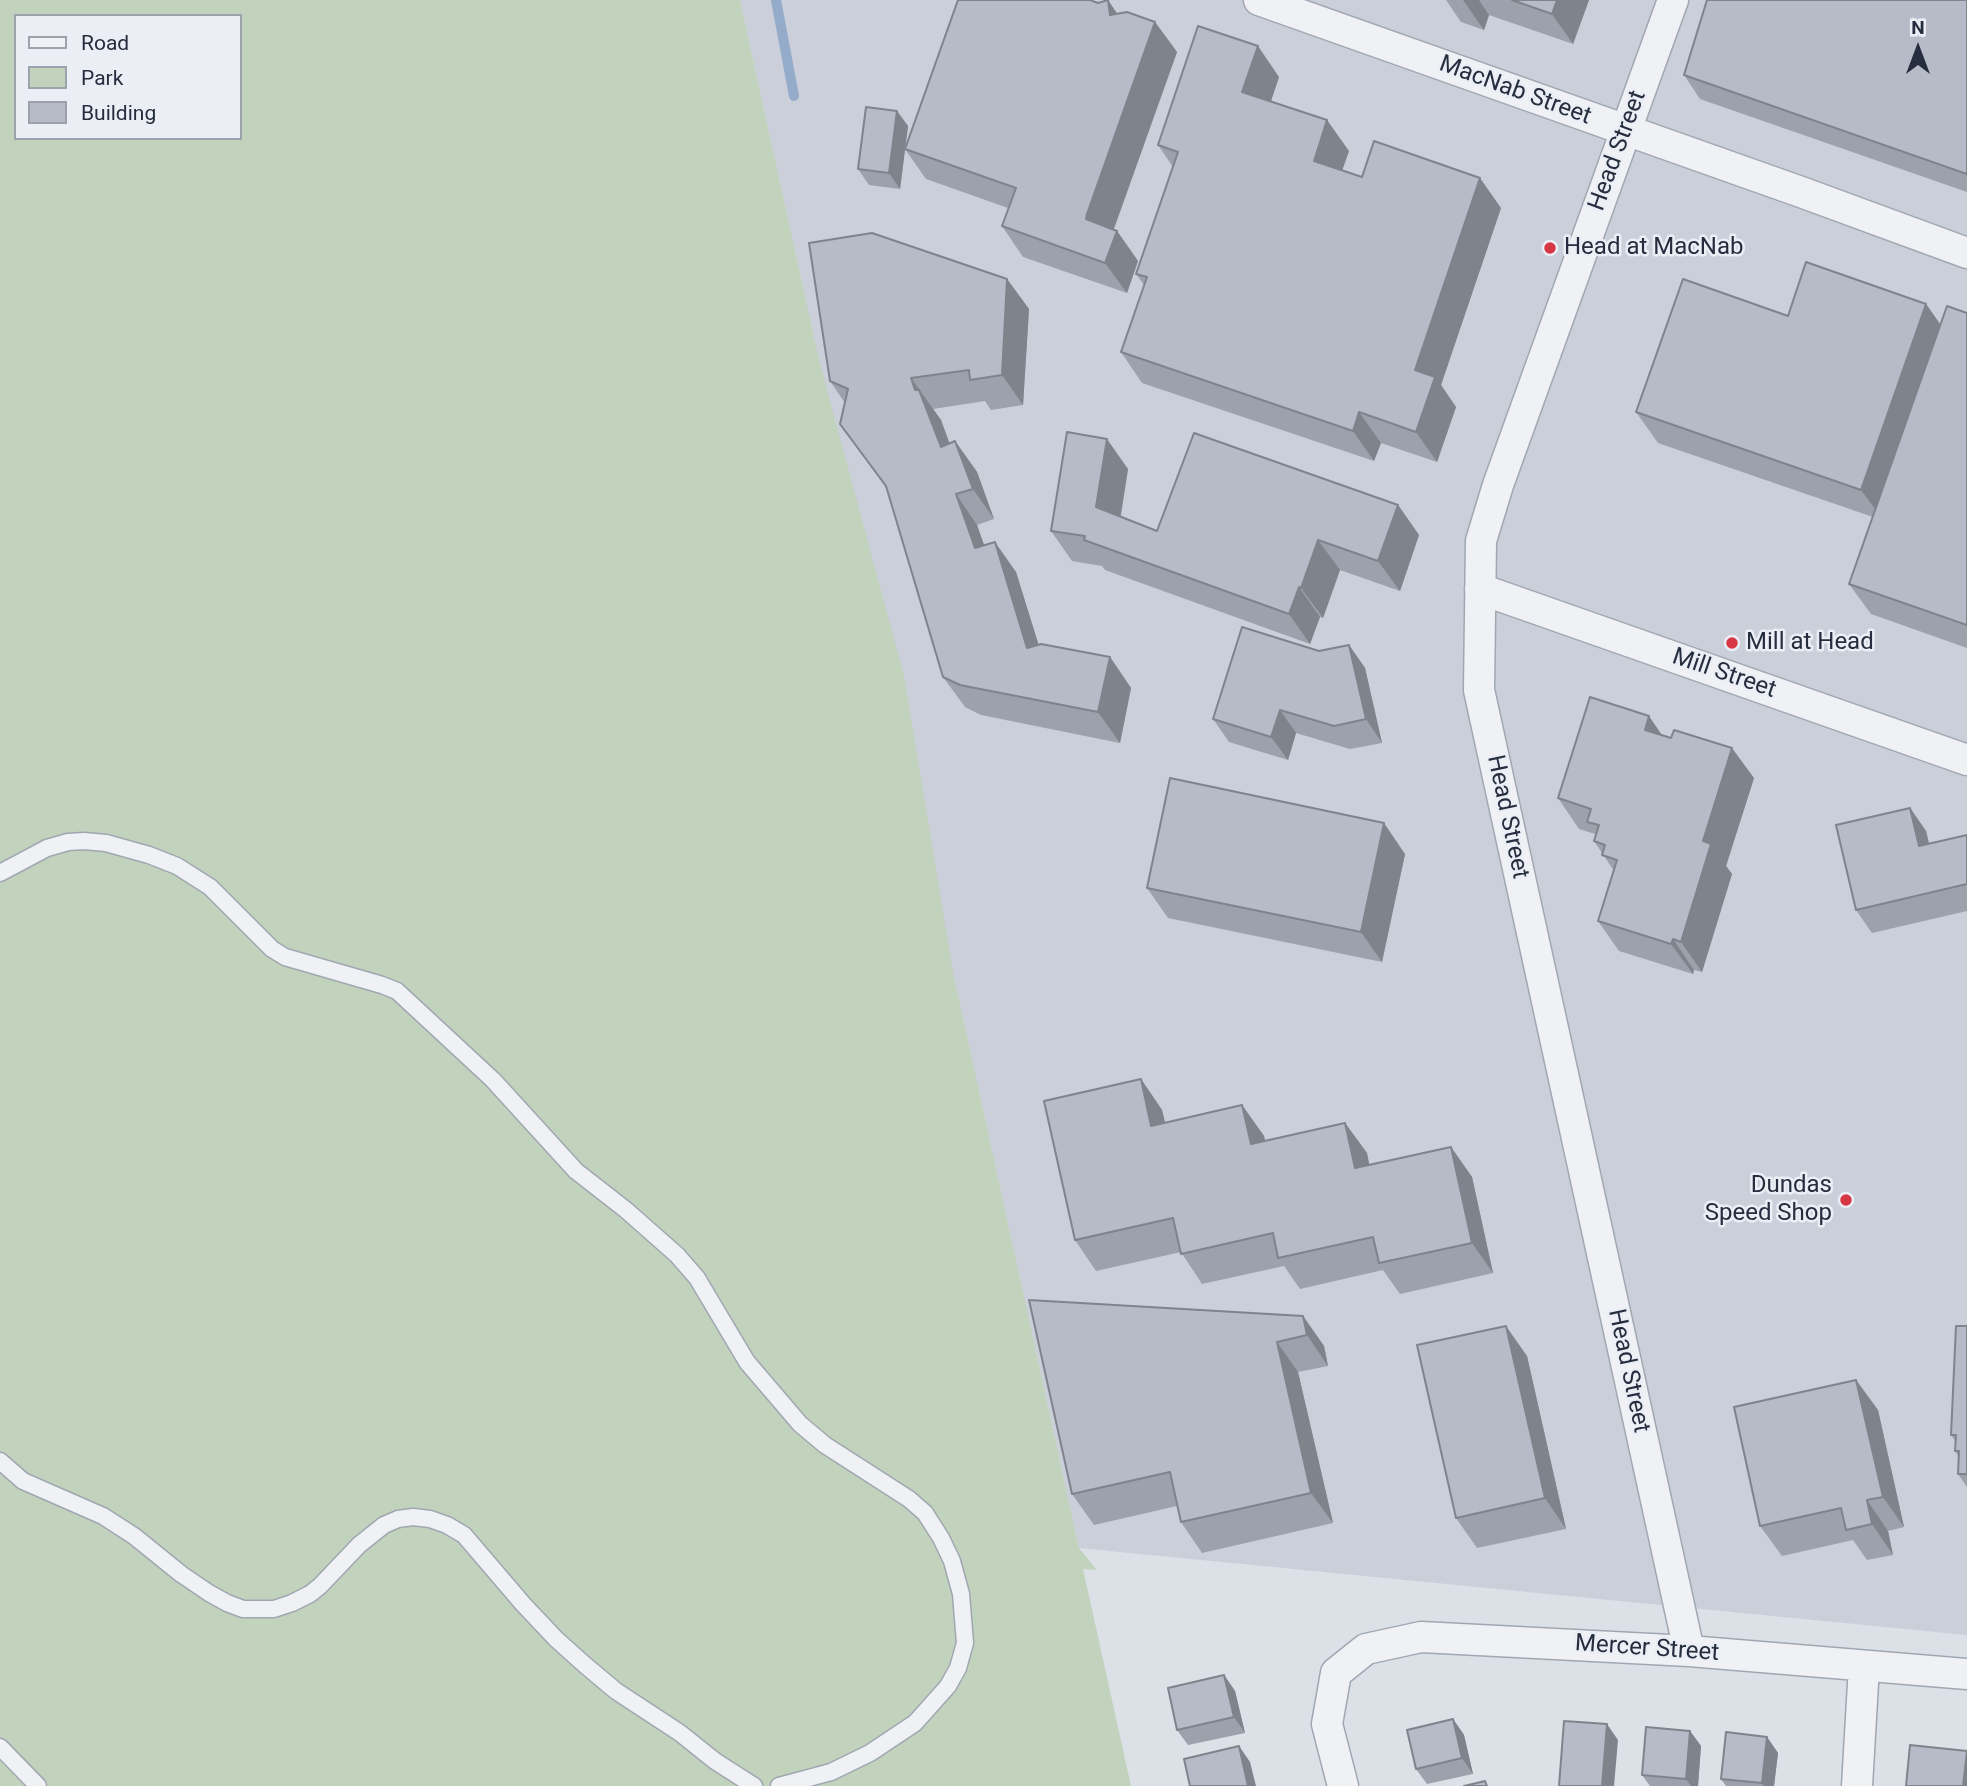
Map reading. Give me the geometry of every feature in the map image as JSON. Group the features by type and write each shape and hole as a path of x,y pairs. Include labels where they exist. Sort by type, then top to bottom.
{"street":[{"name":"MacNab Street","path":"1259,0 1967,253"},
{"name":"Head Street","path":"1673,0 1498,485 1482,541 1479,690 1689,1651"},
{"name":"Mill Street","path":"1480,589 1967,760"},
{"name":"Mercer Street","path":"1343,1786 1327,1724 1335,1673 1366,1649 1421,1637 1689,1651 1967,1674"},
{"path":"1857,1786 1864,1666"}],"lane":[{"path":"0,873 47,848 68,842 106,843 149,855 177,866 210,887 272,948 285,957 397,991 493,1080 576,1171 677,1255 697,1278 747,1362 800,1424 825,1445 909,1499 925,1513 942,1538 961,1594 965,1643 958,1668 948,1686 915,1723 870,1753 831,1772 784,1785"},
{"path":"0,1461 23,1481 103,1516 209,1593 243,1609 274,1609 310,1594 359,1545 384,1525 398,1519 414,1517 447,1525 464,1535 523,1604 556,1639 586,1665 617,1691 754,1786"},
{"path":"0,1747 38,1786"}],"shaded area":[{"path":"740,0 1967,0 1967,1635 1079,1548"}],"green space":[{"path":"0,0 740,0 819,360 904,676 953,972 1079,1548 1097,1570 1083,1569 1131,1786 0,1786"}],"building":[{"path":"958,0 1090,0 1098,3 1108,0 1110,15 1127,12 1155,22 1087,214 1086,219 1117,231 1105,263 1002,226 1016,188 905,149"},
{"path":"1512,0 1557,0 1552,14"},
{"path":"1707,0 1967,0 1967,174 1684,75"},
{"path":"1198,26 1258,46 1242,92 1327,120 1314,161 1362,177 1374,141 1480,178 1415,370 1435,377 1416,432 1359,412 1353,431 1121,352 1147,277 1136,274 1178,152 1158,145"},
{"path":"866,107 897,111 889,173 858,169"},
{"path":"872,233 1007,279 1002,375 970,380 969,370 911,378 915,390 919,390 941,447 955,441 973,489 956,494 975,548 995,542 1027,648 1041,644 1110,657 1098,712 960,685 943,677 886,486 840,424 848,389 830,381 809,243"},
{"path":"1806,262 1926,304 1861,490 1636,412 1683,279 1788,316"},
{"path":"1947,306 1967,313 1967,625 1849,584"},
{"path":"1067,432 1107,439 1096,507 1157,531 1194,433 1398,505 1378,561 1318,540 1289,614 1084,540 1085,536 1051,531"},
{"path":"1242,627 1319,651 1349,645 1366,719 1334,726 1280,710 1271,737 1213,719"},
{"path":"1590,697 1649,716 1645,730 1671,738 1674,730 1732,748 1703,841 1711,844 1681,942 1673,939 1671,944 1598,921 1617,860 1602,855 1605,845 1594,841 1599,825 1587,822 1591,809 1558,798"},
{"path":"1170,778 1384,823 1361,932 1147,888"},
{"path":"1910,808 1919,846 1967,835 1967,884 1856,910 1836,825"},
{"path":"1141,1079 1151,1126 1242,1105 1251,1144 1345,1123 1355,1168 1451,1147 1472,1243 1379,1263 1373,1237 1278,1258 1273,1233 1181,1254 1173,1218 1075,1240 1044,1101"},
{"path":"1029,1300 1303,1316 1307,1335 1277,1342 1311,1493 1181,1522 1170,1472 1072,1494"},
{"path":"1506,1326 1545,1498 1456,1518 1417,1345"},
{"path":"1956,1326 1967,1326 1967,1474 1958,1474 1959,1451 1955,1451 1956,1435 1951,1435"},
{"path":"1856,1380 1883,1497 1867,1500 1872,1524 1846,1530 1841,1508 1760,1526 1734,1407"},
{"path":"1224,1675 1234,1717 1177,1730 1168,1688"},
{"path":"1453,1719 1462,1758 1416,1769 1407,1730"},
{"path":"1564,1721 1607,1724 1602,1786 1559,1786"},
{"path":"1646,1727 1690,1731 1686,1779 1642,1775"},
{"path":"1726,1732 1767,1737 1762,1783 1721,1779"},
{"path":"1910,1745 1967,1751 1963,1786 1906,1786"},
{"path":"1239,1746 1248,1786 1190,1786 1184,1759"},
{"path":"1485,1781 1487,1786 1464,1786"}],"waterway":[{"path":"776,0 794,96"}],"place":[{"name":"Head at MacNab","path":"1550,248"},
{"name":"Mill at Head","path":"1732,643"},
{"name":"Dundas Speed Shop","path":"1846,1200"}]}
